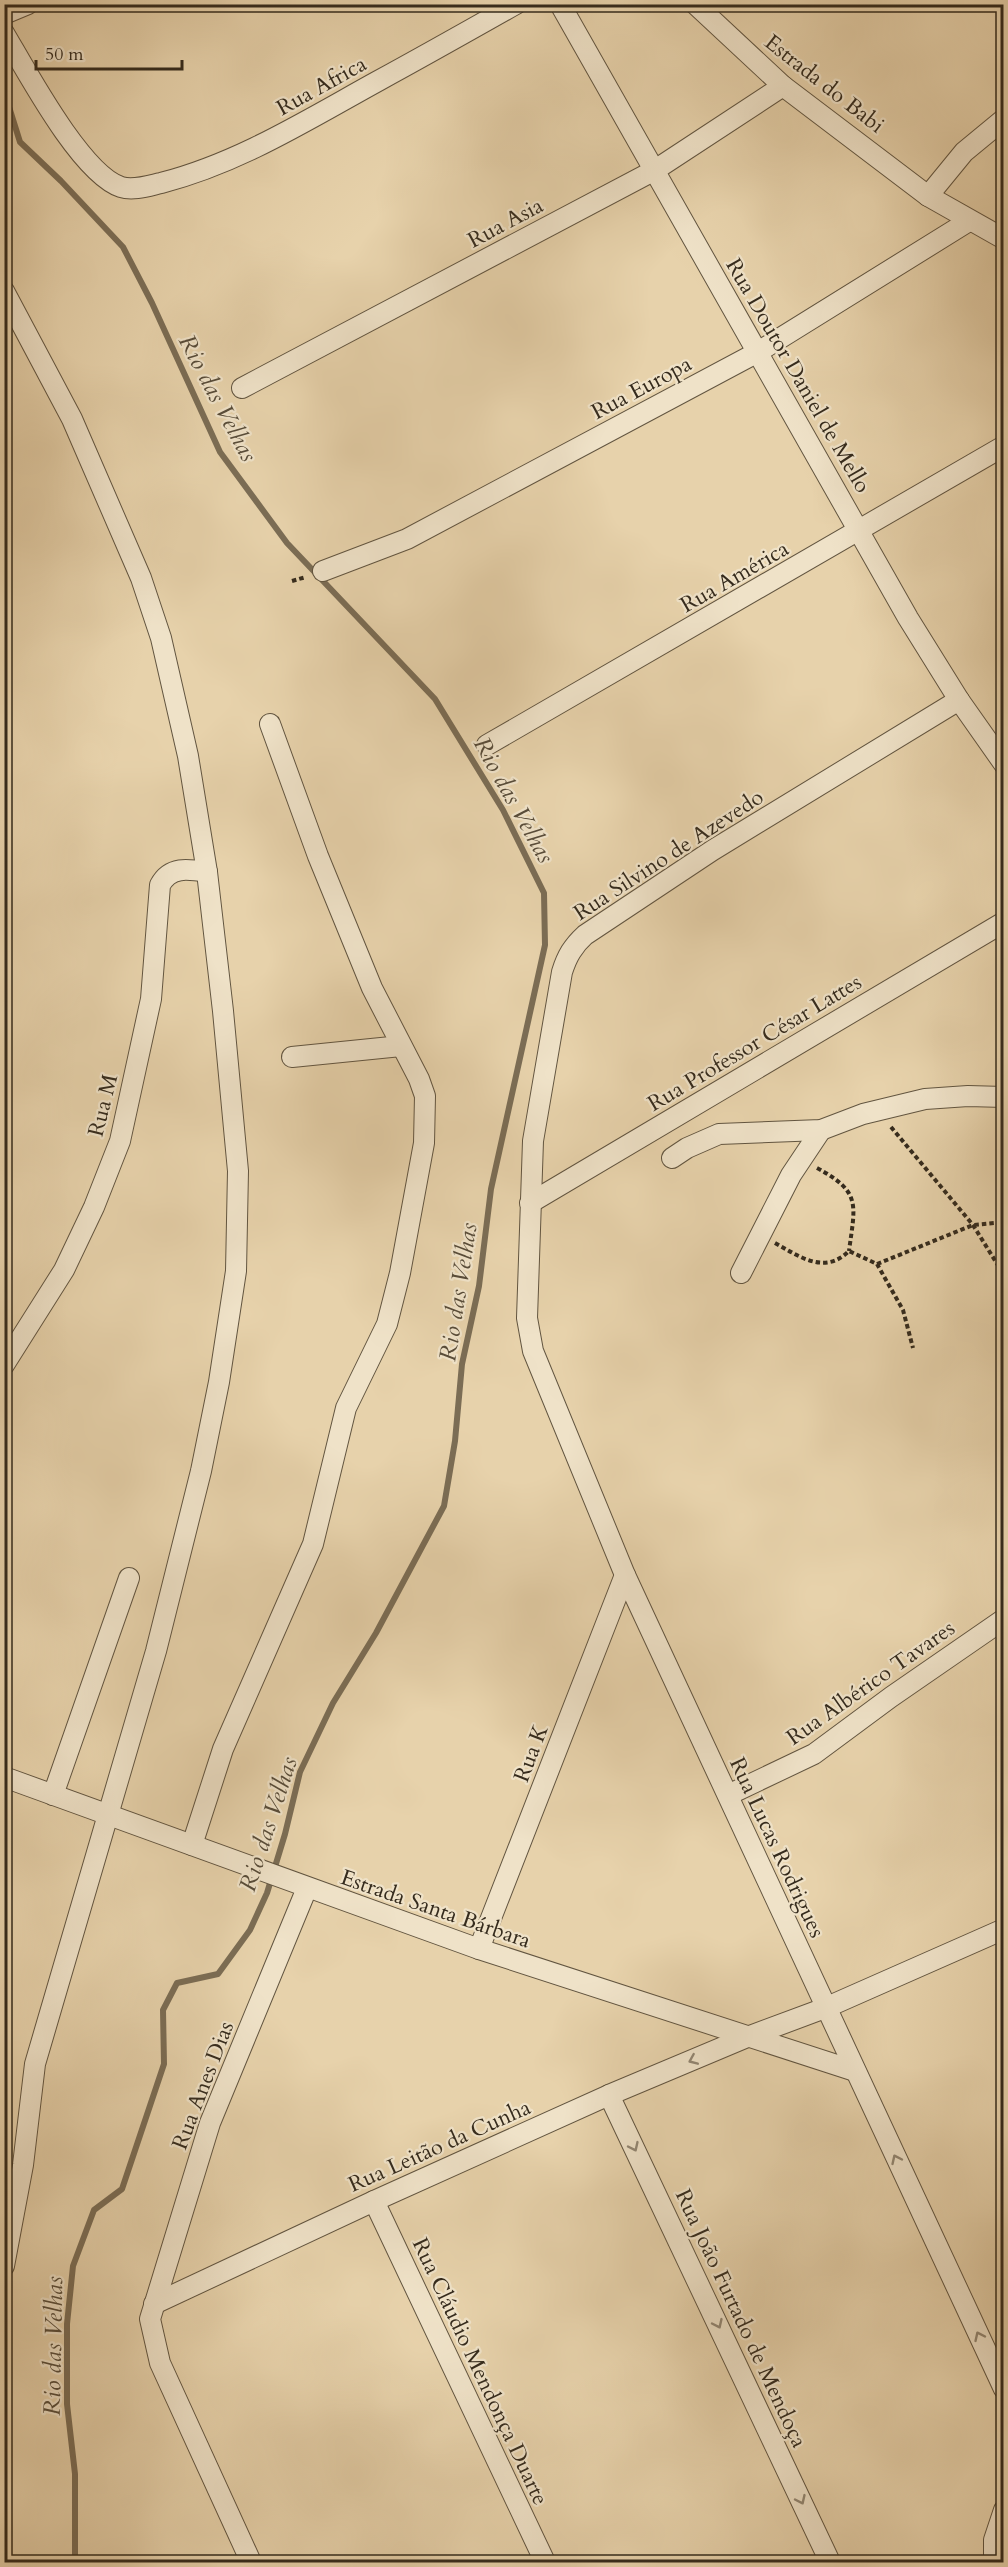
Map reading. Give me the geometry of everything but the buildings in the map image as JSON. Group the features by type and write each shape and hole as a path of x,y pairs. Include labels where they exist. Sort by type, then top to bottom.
{"street":[{"path":"4,14 28,4"},
{"name":"Rua Africa","path":"4,33 24,68 87,161 102,176 121,187 141,188 210,168 257,148 516,4"},
{"name":"Rua Doutor Daniel de Mello","path":"561,4 908,618 959,700 998,744 1004,764"},
{"name":"Estrada do Babi","path":"695,4 783,86 928,196 1004,239"},
{"name":"Rua Asia","path":"242,388 655,170 783,86"},
{"path":"928,196 964,152 1004,119"},
{"name":"Rua Europa","path":"314,575 407,539 758,352 969,221"},
{"path":"4,291 72,419 141,578 161,638 177,702 207,872 238,1171 236,1271 219,1382 201,1472 156,1652 35,2064 23,2165 4,2266"},
{"name":"Rua América","path":"487,745 1004,446"},
{"name":"Rua Silvino de Azevedo","path":"527,1318 533,1141 557,1002 565,964 574,945 585,935 713,850 959,700"},
{"path":"192,1845 223,1749 312,1544 346,1407 387,1324 398,1283 424,1143 425,1096 419,1079 372,988 270,724"},
{"name":"Rua M","path":"4,1365 64,1270 94,1207 120,1141 151,999 160,885 164,877 173,871 187,869 207,872"},
{"name":"Rua Professor César Lattes","path":"530,1203 1004,922"},
{"path":"292,1057 401,1046"},
{"path":"672,1158 687,1148 719,1134 820,1130 877,1110 926,1098 1004,1097"},
{"path":"741,1273 801,1160 820,1130"},
{"name":"Rua Lucas Rodrigues","path":"527,1318 533,1351 625,1575 1004,2389"},
{"name":"Rua K","path":"479,1949 625,1575"},
{"path":"53,1795 129,1578"},
{"name":"Rua Albérico Tavares","path":"728,1795 814,1754 891,1697 1004,1619"},
{"name":"Estrada Santa Bárbara","path":"4,1777 479,1949 855,2071"},
{"name":"Rua Anes Dias","path":"251,2562 160,2363 150,2319 210,2123 302,1886"},
{"name":"Rua Leitão da Cunha","path":"154,2304 609,2095 825,2007 1004,1929"},
{"name":"Rua João Furtado de Mendoça","path":"609,2095 830,2562"},
{"name":"Rua Cláudio Mendonça Duarte","path":"374,2201 545,2562"},
{"path":"994,2562 994,2541 1004,2511"}],"path":[{"path":"292,581 314,575"},
{"path":"877,1110 973,1225 1004,1275"},
{"path":"762,1235 799,1256 825,1264 842,1258 849,1251 854,1218 852,1198 847,1187 834,1177 801,1160"},
{"path":"877,1264 973,1225 1004,1222"},
{"path":"849,1251 877,1264 903,1310 913,1348"}],"waterway":[{"name":"Rio das Velhas","path":"4,91 20,142 61,181 123,247 152,303 220,452 287,543 435,699 503,810 544,893 545,945 491,1189 479,1286 462,1364 455,1441 444,1506 376,1633 333,1703 300,1772 285,1834 267,1893 250,1930 218,1974 177,1983 163,2010 164,2064 122,2189 94,2210 73,2266 67,2324 67,2404 75,2474 75,2562"}]}
